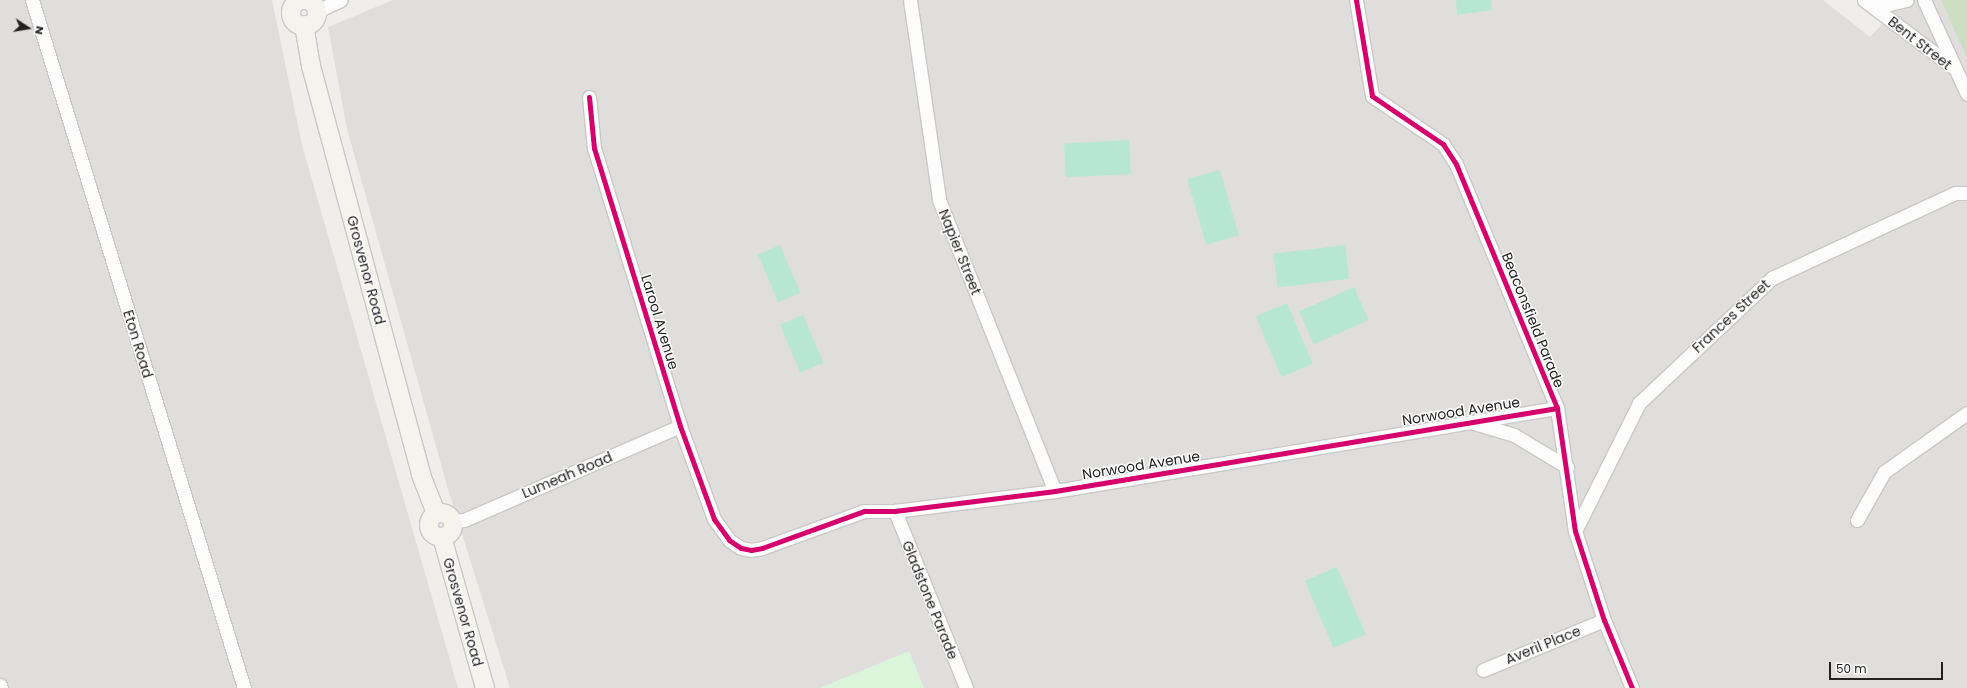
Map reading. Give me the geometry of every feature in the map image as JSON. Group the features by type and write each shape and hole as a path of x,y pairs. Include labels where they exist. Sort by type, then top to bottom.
{"street":[{"name":"Eton Road","path":"32,0 244,688"},
{"path":"316,11 341,0"},
{"name":"Napier Street","path":"910,0 939,200 1055,492"},
{"name":"Beaconsfield Parade","path":"1356,0 1372,96 1443,144 1456,164 1557,408 1567,467 1575,531 1604,620 1632,688"},
{"name":"Bent Street","path":"1864,0 1953,67 1967,94"},
{"path":"1874,0 1889,4 1907,0"},
{"path":"1924,0 1953,67"},
{"path":"299,1 310,2 316,11 314,21 304,25 296,22 292,15 293,7 299,1"},
{"name":"Grosvenor Road","path":"304,25 311,66 421,475 436,513"},
{"name":"Larool Avenue","path":"589,97 594,148 680,426 714,519 735,544"},
{"name":"Frances Street","path":"1575,531 1638,403 1772,278 1955,194 1967,193"},
{"name":"Norwood Avenue","path":"735,544 751,550 762,548 864,511 895,511 1055,492 1557,408"},
{"path":"1857,520 1884,472 1967,413"},
{"name":"Norwood Avenue","path":"1470,422 1514,435 1567,467"},
{"name":"Lumeah Road","path":"453,521 464,520 680,426"},
{"name":"Gladstone Parade","path":"895,511 966,688"},
{"path":"436,513 445,513 453,521 450,533 442,537 435,535 430,529 431,518 436,513"},
{"name":"Grosvenor Road","path":"442,537 485,688"},
{"name":"Averil Place","path":"1483,670 1604,620"}],"shaded area":[{"path":"0,0 272,0 302,145 458,688 0,688"},
{"path":"393,0 1823,0 1870,37 1904,0 1967,0 1967,688 510,688 448,489 347,129 328,27"}],"green space":[{"path":"1456,0 1491,0 1492,10 1457,15"},
{"path":"1941,0 1967,0 1967,58"},
{"path":"1129,140 1131,174 1066,177 1064,143"},
{"path":"1220,170 1239,235 1206,245 1187,179"},
{"path":"780,245 800,293 778,302 758,254"},
{"path":"1345,245 1349,279 1278,288 1274,254"},
{"path":"1354,287 1369,320 1314,344 1299,311"},
{"path":"1287,303 1313,364 1281,377 1256,316"},
{"path":"803,315 823,363 800,373 780,325"},
{"path":"1337,567 1366,634 1333,648 1305,581"},
{"path":"909,651 924,688 820,688"}],"cycle path":[{"path":"1356,0 1372,96 1443,144 1456,164 1557,408 1575,531 1604,620 1632,688"},
{"path":"589,97 594,148 680,426 714,519 729,540 741,548 751,550 762,548 864,511 895,511 1055,491 1557,408"}]}
